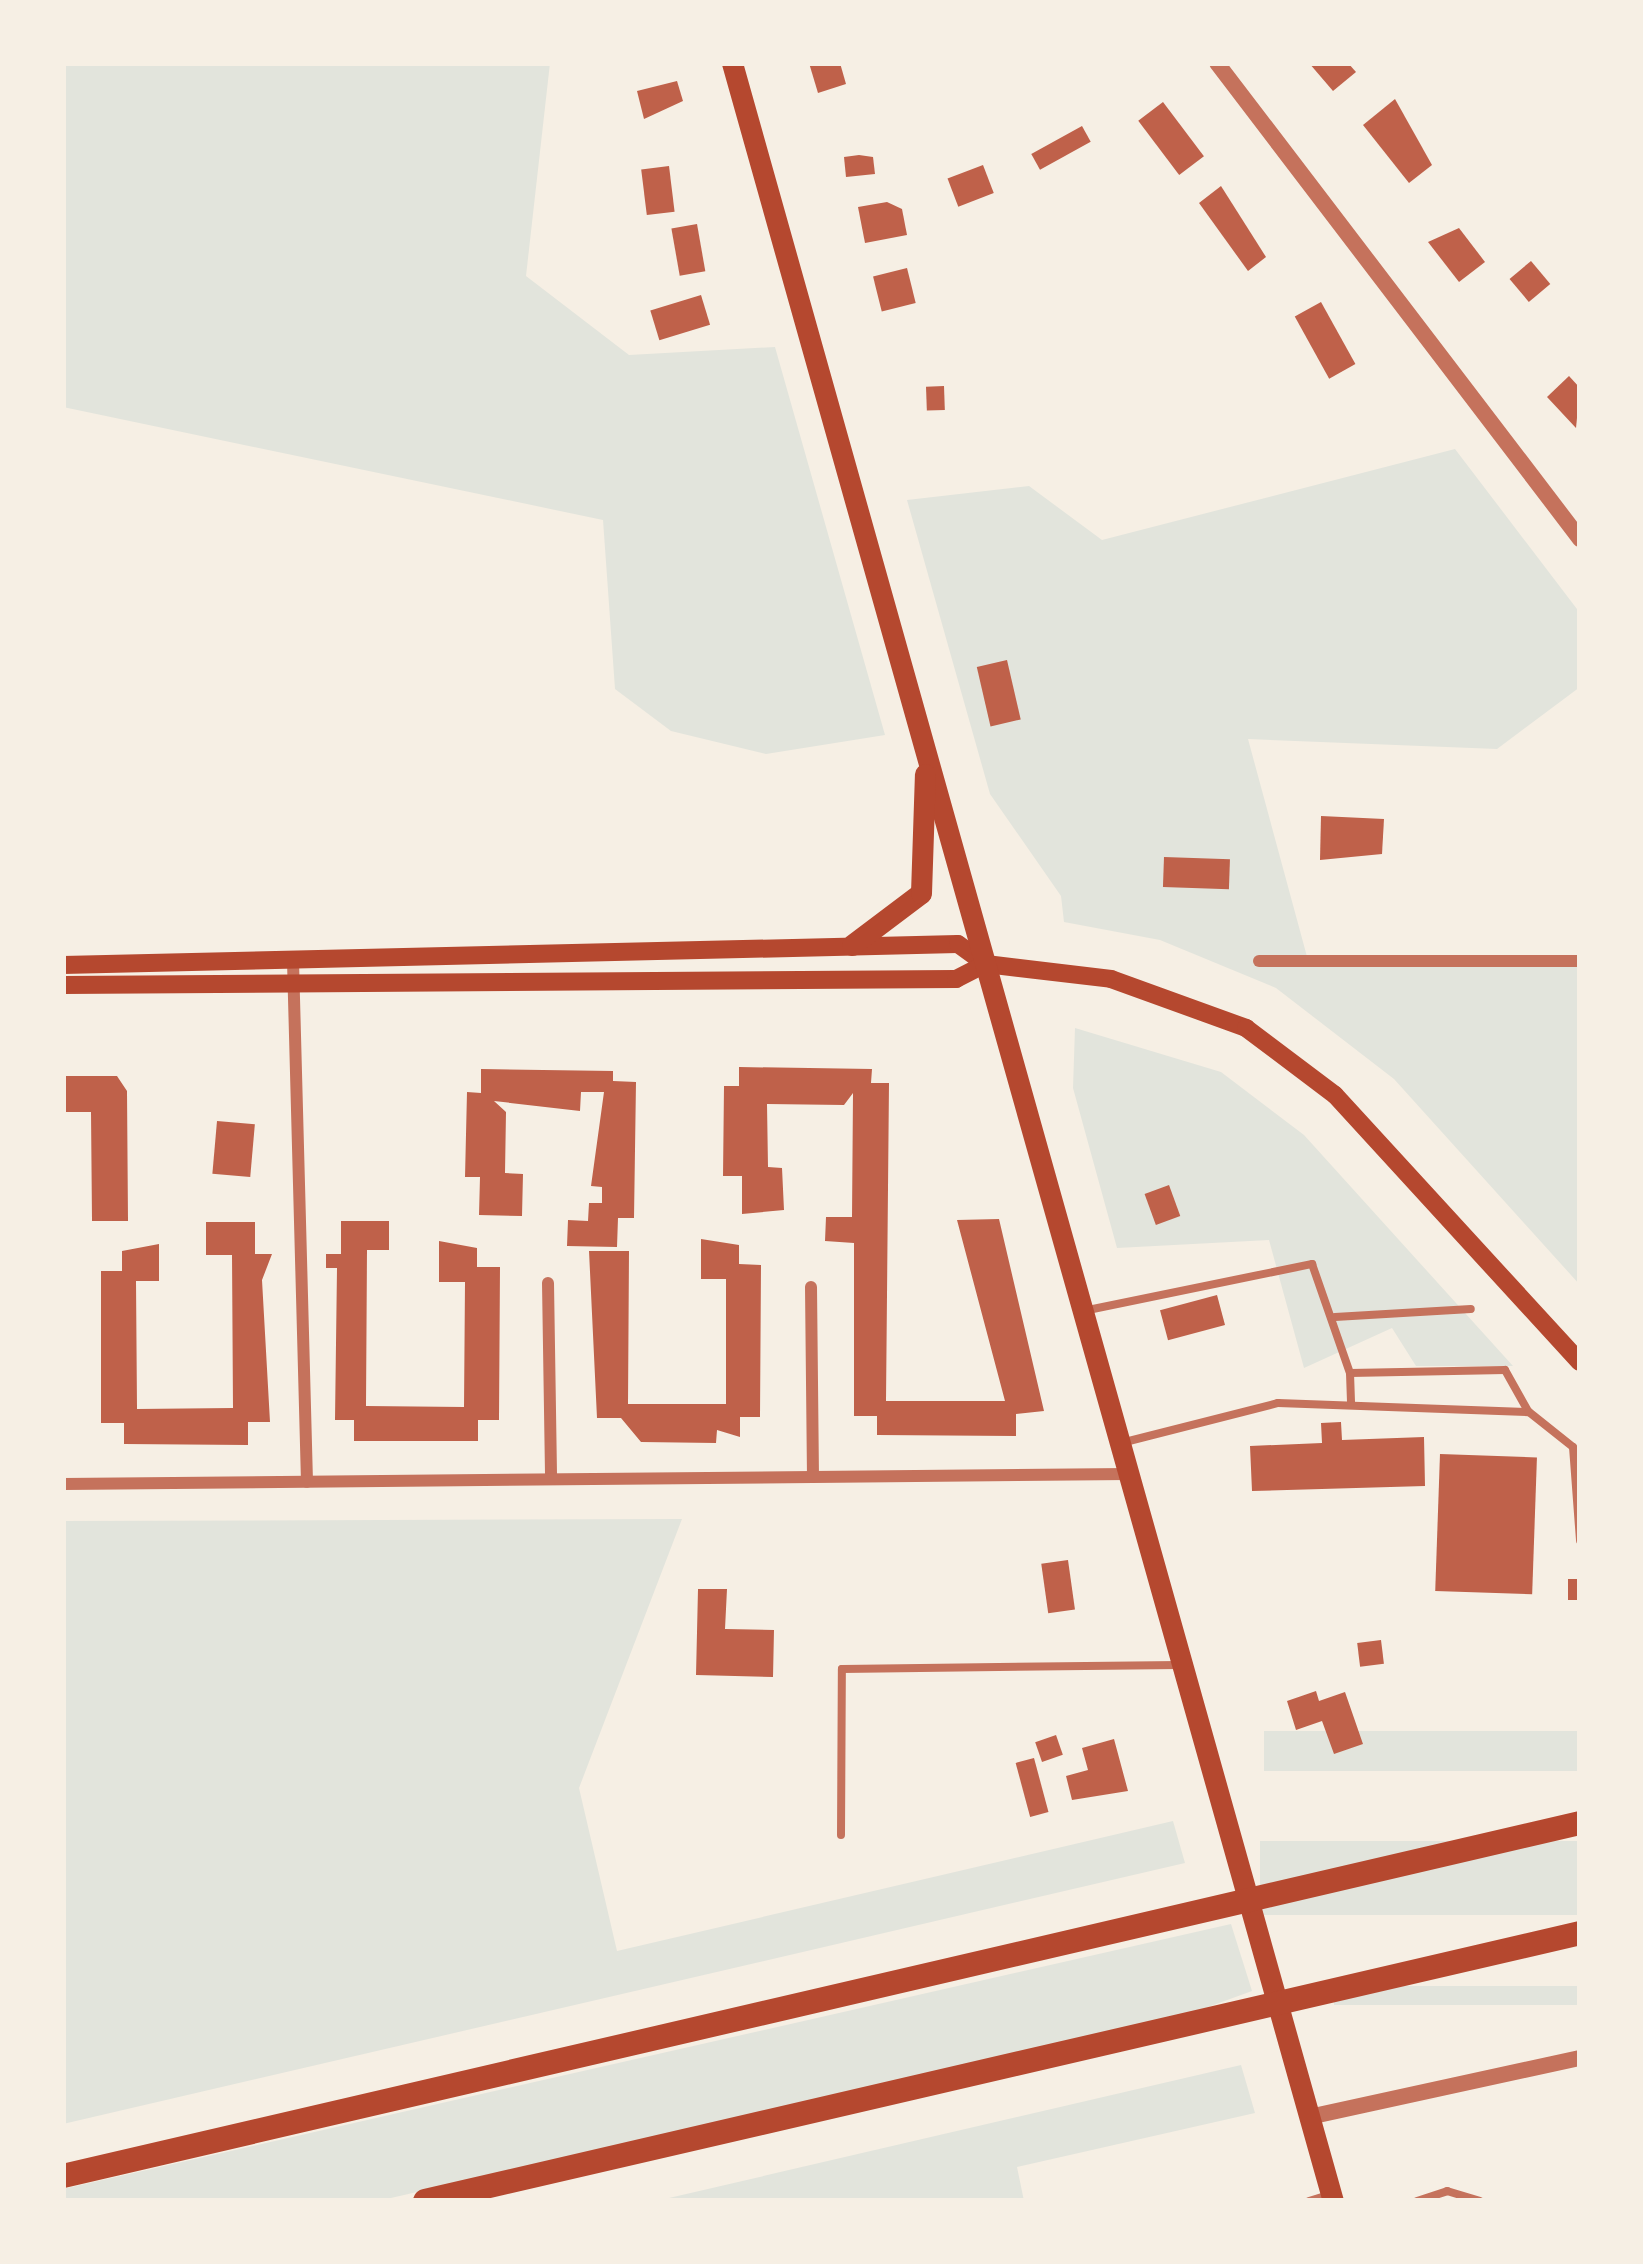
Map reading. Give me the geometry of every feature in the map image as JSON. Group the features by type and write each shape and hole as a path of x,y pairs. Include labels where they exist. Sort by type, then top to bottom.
{"highway":[{"path":"63,2176 1580,1823"},
{"path":"425,2201 1580,1933"}],"main road":[{"path":"732,63 1309,2117 1324,2199"},
{"path":"852,945 921,893 926,749"},
{"path":"63,985 852,945 958,944 986,964 1112,979 1246,1028 1359,1114 1580,1362"},
{"path":"63,965 956,979 986,964"}],"street":[{"path":"1217,63 1580,539"},
{"path":"1259,961 1580,961"},
{"path":"293,971 308,1481"},
{"path":"548,1283 551,1479"},
{"path":"811,1286 813,1475"},
{"path":"63,1484 1128,1474"},
{"path":"1309,2117 1580,2058"}],"lane":[{"path":"1083,1312 1312,1264 1350,1373 1351,1402"},
{"path":"1334,1317 1471,1309"},
{"path":"1350,1373 1505,1370 1528,1412 1577,1450 1580,1540"},
{"path":"1120,1444 1278,1403 1351,1402 1367,1412 1528,1412"},
{"path":"841,1835 842,1669 1181,1665"},
{"path":"1417,2201 1460,2192 1479,2201"}],"shaded area":[{"path":"63,63 550,63 526,276 629,355 775,347 885,735 766,754 671,731 615,689 603,520 63,407"},
{"path":"1455,449 1580,613 1580,687 1497,749 1248,739 1309,964 1580,961 1580,1285 1394,1079 1276,988 1160,940 1064,922 1061,896 990,794 907,500 1029,486 1102,540"},
{"path":"1075,1028 1221,1072 1304,1135 1513,1366 1416,1366 1392,1328 1304,1368 1269,1240 1117,1248 1073,1088"},
{"path":"682,1519 579,1788 617,1951 1173,1821 1185,1863 63,2124 63,1521"},
{"path":"1264,1731 1580,1731 1580,1771 1264,1771"},
{"path":"1260,1841 1580,1841 1580,1915 1260,1915"},
{"path":"1231,1924 1252,1991 1197,2011 378,2201 63,2201 63,2189"},
{"path":"1334,1986 1580,1986 1580,2005 1334,2005"},
{"path":"1241,2065 1255,2113 1017,2167 1024,2201 656,2201"}],"building":[{"path":"809,63 840,63 846,84 818,93"},
{"path":"1309,63 1348,63 1356,72 1333,91"},
{"path":"677,81 683,101 644,119 637,91"},
{"path":"1395,99 1432,165 1409,183 1363,125"},
{"path":"1163,102 1204,156 1179,175 1138,121"},
{"path":"1082,126 1091,142 1040,170 1031,154"},
{"path":"844,157 873,157 875,174 846,177"},
{"path":"983,165 994,193 958,207 948,179"},
{"path":"669,166 675,212 647,215 641,169"},
{"path":"1221,186 1266,257 1248,271 1199,203"},
{"path":"887,202 902,209 907,235 865,243 858,207"},
{"path":"697,224 705,271 680,276 671,229"},
{"path":"1459,228 1485,262 1459,282 1428,242"},
{"path":"1531,261 1550,284 1529,302 1510,279"},
{"path":"907,268 916,303 882,311 873,276"},
{"path":"701,295 710,325 659,340 650,310"},
{"path":"1321,302 1355,364 1329,379 1295,317"},
{"path":"1569,376 1580,388 1576,428 1547,397"},
{"path":"944,386 945,410 927,411 926,387"},
{"path":"1007,660 1021,719 991,726 977,667"},
{"path":"1321,816 1384,819 1382,854 1320,860"},
{"path":"1164,857 1230,859 1229,889 1163,887"},
{"path":"739,1067 872,1069 871,1083 889,1083 886,1401 1005,1401 957,1220 999,1219 1044,1411 1016,1414 1016,1436 877,1435 877,1416 854,1416 854,1243 825,1241 826,1217 852,1217 853,1093 844,1105 767,1104 768,1167 782,1168 784,1210 742,1214 742,1176 723,1176 724,1086 739,1086"},
{"path":"481,1069 613,1071 613,1081 636,1082 634,1218 618,1218 617,1247 567,1246 568,1220 588,1221 589,1203 602,1203 602,1187 591,1186 604,1092 581,1092 580,1111 494,1101 506,1112 505,1173 523,1174 522,1216 479,1215 480,1177 465,1177 467,1092 481,1093"},
{"path":"63,1076 117,1076 127,1091 128,1221 92,1221 91,1112 63,1112"},
{"path":"217,1121 255,1124 250,1177 212,1174"},
{"path":"1169,1185 1180,1216 1156,1225 1145,1194"},
{"path":"341,1221 389,1221 389,1250 367,1250 366,1406 464,1407 465,1282 439,1282 439,1241 477,1248 477,1267 500,1267 499,1420 478,1420 478,1441 354,1441 354,1420 335,1420 337,1268 326,1268 326,1254 341,1254"},
{"path":"206,1222 255,1222 255,1254 272,1254 262,1280 270,1422 248,1422 248,1445 124,1444 124,1423 101,1423 101,1271 122,1271 122,1251 159,1244 159,1281 136,1281 137,1409 233,1408 232,1255 206,1255"},
{"path":"701,1239 739,1245 739,1264 761,1265 760,1417 740,1417 740,1437 717,1430 716,1443 641,1442 621,1418 597,1418 589,1251 629,1251 628,1404 726,1404 726,1279 701,1279"},
{"path":"1217,1295 1225,1325 1168,1340 1160,1310"},
{"path":"1341,1422 1342,1440 1424,1437 1425,1486 1252,1491 1250,1446 1322,1443 1321,1423"},
{"path":"1440,1454 1537,1457 1532,1594 1435,1591"},
{"path":"1068,1560 1075,1610 1048,1613 1041,1564"},
{"path":"1568,1579 1580,1579 1580,1600 1568,1600"},
{"path":"698,1589 727,1589 725,1629 774,1630 773,1677 696,1675"},
{"path":"1381,1640 1384,1664 1360,1667 1357,1643"},
{"path":"1316,1691 1319,1701 1345,1692 1363,1744 1334,1754 1322,1721 1296,1730 1287,1701"},
{"path":"1056,1735 1063,1755 1042,1762 1035,1742"},
{"path":"1114,1739 1128,1791 1072,1800 1066,1776 1088,1770 1082,1748"},
{"path":"1034,1758 1048,1812 1030,1817 1016,1763"}]}
